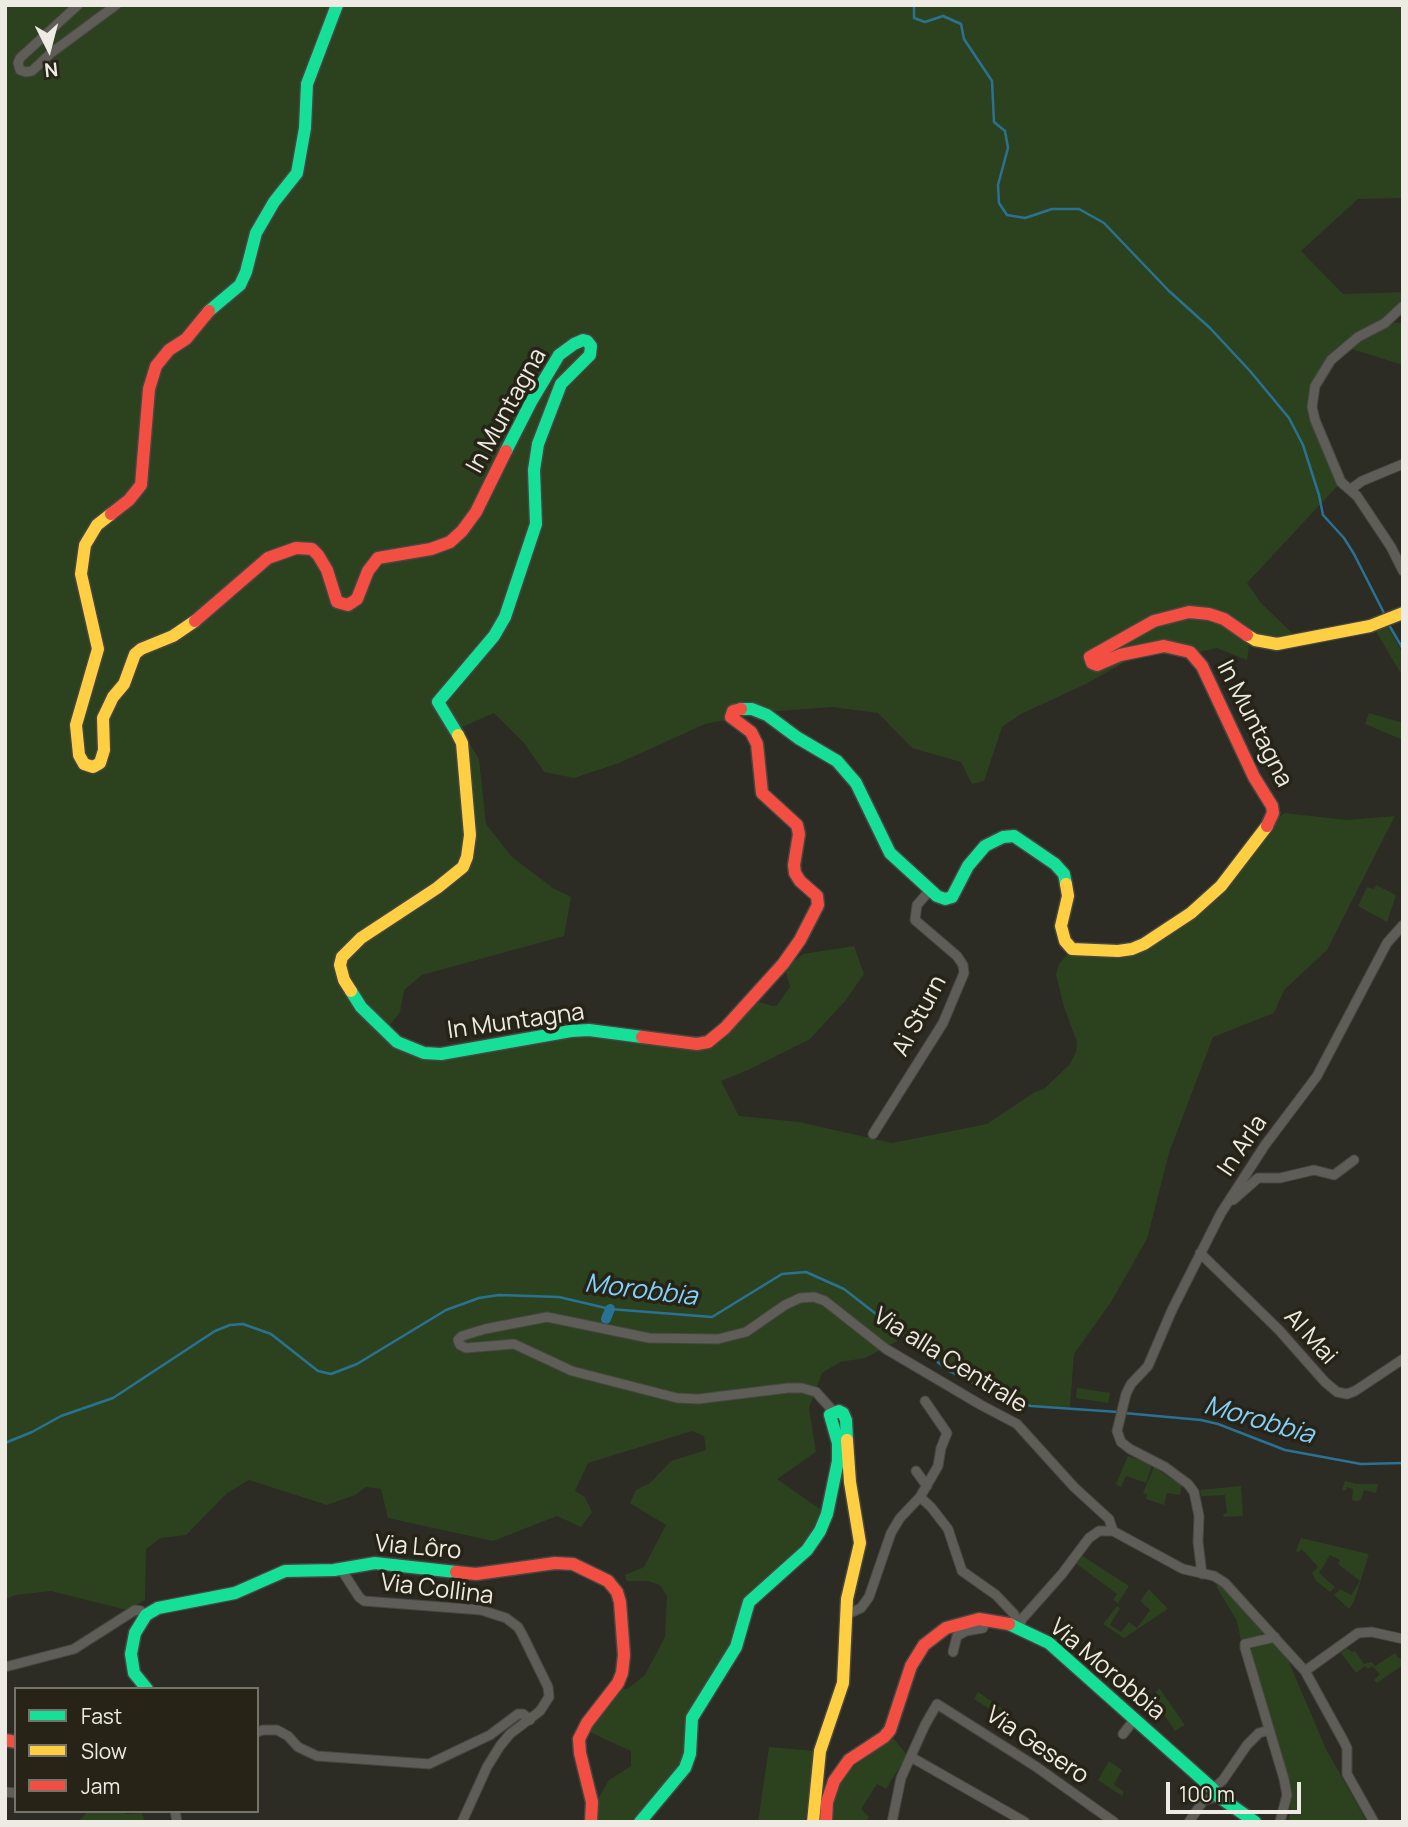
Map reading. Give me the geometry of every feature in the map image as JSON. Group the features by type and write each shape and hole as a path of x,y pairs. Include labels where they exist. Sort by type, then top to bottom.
{"street":[{"path":"78,5 20,58 20,69 32,71 51,53 116,5"},
{"name":"In Muntagna","path":"337,5 307,83 305,128 297,173 274,202 256,233 240,285 212,307 186,340 169,350 156,366 150,380 146,414 143,482 133,496 93,530 83,551 81,574 98,649 81,704 76,731 80,758 90,767 98,765 103,757 103,718 113,697 124,684 138,651 185,629 263,561 296,548 312,549 327,570 335,599 348,605 357,600 368,571 378,558 439,547 457,536 476,512 531,402 559,355 581,341 587,341 591,346 586,360 561,384 542,432 534,470 536,524 505,617 494,636 438,702 461,743 470,835 467,858 463,867 437,888 361,937 342,957 340,965 344,980 361,1007 397,1042 424,1053 441,1054 589,1030 696,1044 708,1042 725,1028 783,964 804,933 818,905 817,896 800,881 796,873 794,865 799,834 797,825 762,793 757,744 751,732 731,717 733,711 741,709 752,709 768,715 798,738 837,761 856,782 890,853 930,890 946,899 952,897 968,866 985,846 1003,837 1014,836 1055,863 1064,874 1068,896 1060,926 1065,941 1072,949 1132,949 1191,914 1221,886 1269,822 1273,813 1272,806 1254,777 1202,666 1190,652 1164,646 1121,655 1097,665 1092,663 1090,657 1154,621 1189,612 1224,618 1255,640 1277,645 1374,625 1399,614"},
{"path":"1403,306 1390,320 1358,337 1337,355 1317,381 1312,393 1315,420 1341,482 1351,489 1391,547 1403,571"},
{"path":"1351,489 1362,481 1403,464"},
{"name":"Ai Sturn","path":"873,1134 943,1023 964,973 963,965 957,956 915,920 917,905 930,890"},
{"name":"In Arla","path":"1202,1574 1198,1542 1199,1517 1194,1492 1188,1484 1165,1467 1125,1445 1118,1436 1126,1394 1130,1384 1148,1366 1172,1310 1228,1203 1265,1145 1317,1076 1387,943 1403,925"},
{"path":"1228,1203 1258,1178 1280,1178 1314,1170 1334,1175 1354,1160"},
{"name":"Al Mai","path":"1200,1253 1279,1330 1337,1392 1347,1394 1355,1391 1403,1359"},
{"name":"Via alla Centrale","path":"835,1412 816,1392 797,1387 698,1399 677,1398 572,1371 514,1344 466,1348 460,1345 458,1340 495,1326 547,1317 649,1338 718,1339 746,1332 794,1300 814,1297 836,1309 886,1349 1017,1424 1109,1520 1113,1531 1183,1569 1214,1576 1225,1583 1305,1671 1347,1748 1347,1774 1374,1822"},
{"path":"846,1615 861,1608 869,1597 891,1533 900,1518 920,1497 939,1466 941,1448 947,1435 925,1401"},
{"path":"640,1822 685,1768 690,1754 692,1718 736,1647 749,1602 807,1550 820,1531 827,1514 838,1461 838,1443 830,1418 835,1412 842,1413 846,1420 850,1482 860,1537 846,1615 843,1683 820,1751 813,1822"},
{"path":"916,1471 926,1486"},
{"path":"920,1497 948,1529 962,1571 996,1595 1014,1614 1018,1627"},
{"path":"1018,1627 1089,1538 1099,1531 1113,1531"},
{"name":"Via Lôro","path":"146,1615 158,1608 235,1593 285,1571 341,1569 375,1563 489,1574 563,1563 581,1567 608,1581 620,1598 623,1667 615,1687 583,1729 579,1748 591,1794 591,1822"},
{"name":"Via Collina","path":"341,1569 364,1601 481,1610 514,1623 523,1634 549,1695 545,1705 530,1720"},
{"path":"5,1667 74,1649 135,1611 141,1611 146,1615 135,1633 131,1654 134,1672 145,1687"},
{"path":"953,1652 957,1636 966,1631 983,1628 986,1619"},
{"name":"Via Morobbia","path":"826,1822 827,1802 834,1781 849,1760 884,1737 890,1730 911,1666 924,1645 934,1635 952,1625 986,1619 1018,1627 1059,1651 1215,1793 1255,1822"},
{"path":"1305,1671 1358,1633 1372,1632 1403,1639"},
{"path":"1275,1637 1245,1644 1245,1655 1286,1789 1286,1802 1280,1822"},
{"name":"Via Gesero","path":"911,1757 937,1704 1035,1766 1113,1822"},
{"path":"259,1731 277,1730 288,1736 298,1747 317,1756 429,1764 490,1735 518,1714 525,1714 530,1720 510,1734 500,1746 487,1767 463,1822"},
{"path":"1123,1734 1135,1720"},
{"path":"1189,1822 1203,1801 1215,1793 1247,1745 1259,1733 1269,1730"},
{"path":"892,1822 898,1787 911,1757 1025,1822"},
{"name":"Via Morobbia","path":"1215,1793 1266,1822"}],"green space":[{"path":"5,5 1403,5 1403,198 1358,199 1301,251 1343,294 1403,292 1403,308 1386,323 1403,323 1403,365 1345,347 1331,361 1312,400 1341,482 1247,583 1261,603 1296,637 1274,640 1245,634 1249,646 1247,660 1217,648 1199,652 1155,645 1086,684 1021,714 1002,727 984,781 972,784 961,762 912,748 878,713 832,707 766,712 705,724 619,763 574,778 544,772 524,743 494,713 460,728 479,759 486,824 512,857 553,888 571,897 564,936 422,975 404,990 400,1012 385,1031 424,1053 571,1031 697,1044 755,1001 777,1005 790,987 785,968 803,954 854,946 864,974 846,1000 810,1039 721,1081 739,1116 799,1122 892,1143 987,1124 1035,1092 1044,1089 1070,1064 1077,1042 1056,974 1059,964 1072,949 1132,949 1191,913 1269,823 1285,813 1347,820 1395,816 1327,950 1284,990 1274,1013 1213,1037 1169,1153 1147,1239 1111,1302 1074,1354 1070,1407 1031,1406 1004,1399 949,1371 905,1337 865,1358 840,1362 822,1373 809,1408 816,1452 777,1479 827,1514 817,1537 761,1589 739,1640 695,1712 689,1759 640,1822 591,1822 593,1807 609,1780 631,1766 631,1751 583,1729 615,1687 627,1689 645,1675 665,1637 667,1596 660,1585 648,1581 627,1581 625,1575 644,1567 666,1525 630,1503 636,1490 650,1483 671,1461 706,1450 704,1436 692,1431 588,1463 575,1491 585,1497 592,1512 581,1527 557,1516 493,1541 388,1518 381,1489 366,1487 355,1495 327,1505 249,1480 227,1493 186,1535 161,1538 146,1549 145,1600 127,1610 51,1591 5,1599"},
{"path":"1387,625 1403,654 1403,677 1375,630"},
{"path":"1369,713 1403,723 1403,740 1365,724"},
{"path":"1376,885 1396,895 1387,922 1358,906 1367,887 1374,889"},
{"path":"1077,1388 1110,1393 1108,1403 1076,1398"},
{"path":"1128,1456 1152,1465 1146,1483 1126,1476 1121,1487 1116,1484"},
{"path":"1154,1467 1182,1486 1180,1495 1167,1493 1164,1505 1146,1499 1147,1495 1143,1493"},
{"path":"1345,1481 1378,1484 1376,1493 1364,1490 1361,1500 1352,1500 1353,1489 1347,1487 1342,1490"},
{"path":"1241,1486 1243,1516 1224,1517 1223,1514 1227,1513 1225,1495 1201,1496 1200,1490"},
{"path":"1301,1538 1369,1554 1354,1602 1349,1609 1334,1595 1340,1589 1351,1595 1360,1581 1338,1564 1340,1560 1330,1555 1319,1573 1335,1587 1330,1592 1316,1581 1312,1573 1318,1567 1302,1549 1296,1551"},
{"path":"1081,1555 1129,1586 1118,1603 1113,1600 1117,1594 1077,1564"},
{"path":"1220,1585 1238,1600 1264,1631 1261,1635 1241,1641 1237,1621 1216,1586"},
{"path":"1149,1589 1168,1609 1124,1638 1103,1624 1117,1606 1120,1608 1110,1625 1121,1632 1129,1622 1137,1628 1150,1610 1140,1601"},
{"path":"1273,1642 1285,1653 1326,1749 1367,1822 1289,1822 1291,1796 1250,1649"},
{"path":"1347,1648 1355,1651 1364,1664 1372,1662 1375,1666 1395,1653 1398,1658 1403,1659 1403,1665 1377,1683 1374,1680 1380,1674 1372,1666 1368,1669 1365,1666 1356,1673 1341,1653"},
{"path":"1159,1688 1185,1725 1175,1731 1161,1710 1156,1714 1149,1703"},
{"path":"978,1692 1012,1715 1008,1721 974,1699"},
{"path":"893,1738 907,1755 886,1789 877,1784 861,1809 869,1817 866,1822 834,1822 834,1802 839,1786 850,1769"},
{"path":"769,1747 815,1751 805,1822 758,1822"},
{"path":"1109,1761 1122,1770 1114,1784 1124,1792 1122,1796 1098,1780"},
{"path":"86,1813 142,1813 144,1819 141,1822 78,1822"}],"waterway":[{"path":"914,5 914,18 925,22 943,16 961,24 964,39 992,81 994,122 1005,131 1008,148 998,185 999,203 1007,215 1025,218 1052,209 1079,209 1104,223 1169,291 1210,328 1289,418 1303,445 1323,515 1344,538 1354,554 1385,615"},
{"path":"1389,625 1403,649"},
{"name":"Morobbia","path":"5,1443 61,1416 113,1398 215,1331 230,1325 243,1324 271,1334 318,1371 331,1374 357,1364 446,1310 479,1298 499,1295 559,1297 610,1309 712,1317 782,1274 806,1272 844,1289 949,1371 1004,1399 1031,1406 1118,1412"},
{"path":"606,1319 610,1309"},
{"name":"Morobbia","path":"1124,1413 1201,1420 1285,1450 1361,1464 1403,1463"}],"traffic: fast":[{"path":"209,311 240,285 256,233 274,202 297,173 305,128 307,84 337,5"},
{"path":"458,735 438,702 494,636 505,617 536,524 534,470 538,444 561,384 590,355 591,346 587,341 574,344 559,355 506,451"},
{"path":"741,709 752,709 767,715 798,738 837,761 856,783 890,853 937,896 945,899 952,897 968,866 985,846 1003,837 1014,836 1055,864 1064,874 1066,884"},
{"path":"351,991 361,1007 397,1042 424,1053 441,1054 571,1031 589,1030 642,1037"},
{"path":"640,1822 685,1768 690,1754 692,1718 736,1647 749,1602 807,1550 820,1531 827,1514 838,1461 838,1443 830,1415 839,1411 843,1413 847,1440"},
{"path":"145,1687 134,1673 131,1654 135,1633 146,1615 158,1608 235,1593 285,1571 334,1570 375,1563 456,1572"},
{"path":"1009,1624 1049,1643 1218,1796 1255,1822"}],"traffic: slow":[{"path":"111,514 97,525 85,545 81,574 98,649 76,725 79,755 84,764 93,767 100,763 104,750 103,718 113,697 124,684 135,654 173,636 195,621"},
{"path":"1247,635 1255,640 1277,644 1370,626 1403,613"},
{"path":"351,991 344,980 340,965 342,957 361,938 437,888 463,867 470,835 462,743 458,735"},
{"path":"1066,884 1068,896 1061,926 1065,941 1072,949 1132,949 1191,913 1221,886 1267,826"},
{"path":"813,1822 820,1751 843,1683 847,1599 860,1543 850,1482 847,1440"}],"traffic: jam":[{"path":"111,514 129,500 141,485 149,389 156,366 169,350 186,339 209,311"},
{"path":"195,621 268,558 296,548 312,549 318,555 327,570 337,602 348,605 357,599 368,571 378,558 431,549 450,542 462,531 476,512 506,451"},
{"path":"1247,635 1224,619 1189,612 1154,621 1090,657 1092,663 1097,665 1120,655 1164,646 1190,652 1202,666 1254,777 1272,806 1273,813 1267,826"},
{"path":"642,1037 697,1044 708,1042 725,1028 783,964 800,940 818,905 817,896 795,873 799,834 797,825 762,793 757,744 751,732 731,717 733,711 741,709"},
{"path":"456,1572 476,1574 555,1563 573,1564 608,1581 617,1592 624,1655 622,1673 618,1683 587,1723 579,1739 592,1802 591,1822"},
{"path":"826,1822 827,1802 834,1781 849,1760 884,1737 890,1730 911,1666 924,1645 946,1628 979,1619 1009,1624"},
{"path":"5,1740 14,1742"}]}
